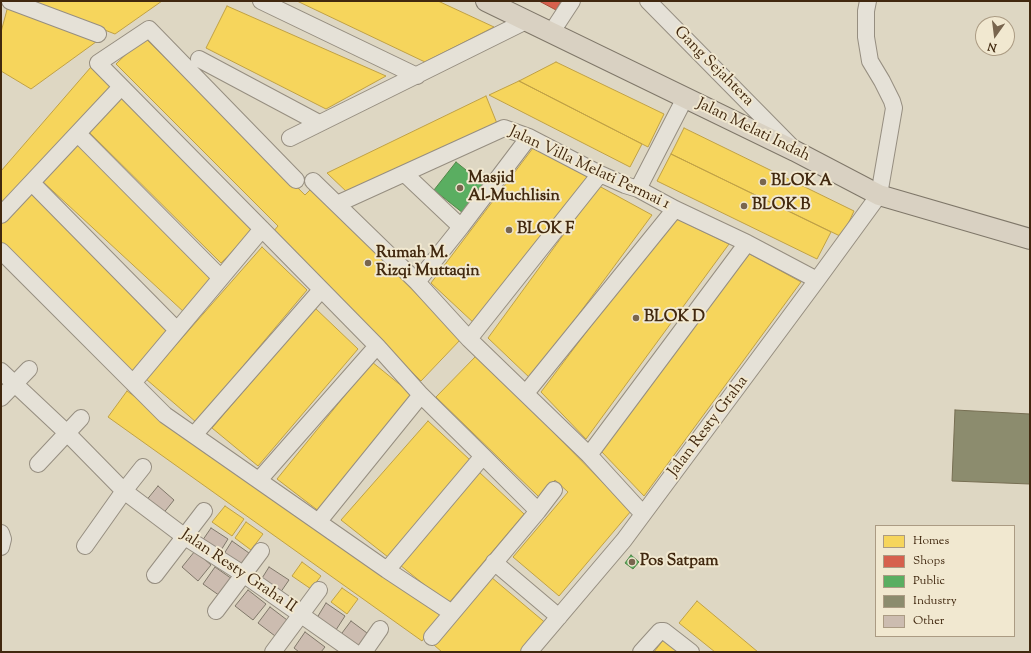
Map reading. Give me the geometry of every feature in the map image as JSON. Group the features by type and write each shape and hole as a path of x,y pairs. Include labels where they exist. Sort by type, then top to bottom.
{"main road":[{"name":"Jalan Melati Indah","path":"486,1 795,151 879,195 1030,239"}],"street":[{"path":"10,1 98,34"},
{"path":"261,1 417,76"},
{"path":"551,33 572,1"},
{"name":"Gang Sejahtera","path":"648,1 795,151"},
{"path":"868,1 866,11 866,37 870,61 882,81 894,108 879,195"},
{"path":"290,138 526,21"},
{"path":"296,180 149,29 98,63 376,346 421,396 484,456 538,511"},
{"path":"200,59 319,124"},
{"path":"1,216 121,87"},
{"path":"638,189 685,98"},
{"name":"Jalan Villa Melati Permai 1","path":"337,204 504,128 529,137 600,174 638,189 817,280"},
{"path":"78,134 221,278"},
{"path":"417,282 461,227 529,137"},
{"path":"405,174 461,227"},
{"path":"469,339 600,174"},
{"path":"313,181 417,282 469,339 589,455 643,514"},
{"path":"32,182 177,330"},
{"name":"Jalan Resty Graha","path":"529,652 624,540 694,448 879,195"},
{"path":"526,393 675,209"},
{"path":"133,383 262,229"},
{"path":"589,455 746,243"},
{"path":"1,251 165,415 452,613"},
{"path":"194,435 321,290"},
{"path":"259,480 376,346"},
{"path":"1,398 29,369"},
{"name":"Jalan Resty Graha II","path":"1,371 67,433 124,491 185,537 243,574 354,652"},
{"path":"319,522 421,396"},
{"path":"38,464 81,418"},
{"path":"388,570 484,456"},
{"path":"85,546 143,467"},
{"path":"432,637 554,490"},
{"path":"155,575 204,511"},
{"path":"1,533 1,547"},
{"path":"216,611 261,551"},
{"path":"494,562 559,617"},
{"path":"273,652 320,590"},
{"path":"364,652 380,629"},
{"path":"641,652 656,633 660,631 664,631 691,652"}],"building: Homes":[{"path":"30,1 162,1 115,34"},
{"path":"297,1 438,1 494,27 425,62"},
{"path":"8,6 100,39 31,89 1,71 1,32"},
{"path":"227,6 386,76 326,109 206,48"},
{"path":"144,37 305,195 312,188 461,339 421,381 273,232 278,226 116,64"},
{"path":"556,62 664,114 648,147 519,81"},
{"path":"91,67 111,86 1,210 1,171"},
{"path":"519,81 642,144 630,167 489,95"},
{"path":"486,96 498,126 349,194 327,173"},
{"path":"120,97 254,229 221,263 87,130"},
{"name":"BLOK A","path":"684,128 854,211 842,237 671,154"},
{"path":"77,144 214,278 185,313 41,180"},
{"name":"BLOK F","path":"533,148 588,177 475,324 431,283"},
{"name":"BLOK B","path":"671,154 831,232 817,259 657,181"},
{"path":"32,185 174,330 133,380 1,250 1,219"},
{"path":"599,186 652,215 531,379 488,338"},
{"name":"BLOK D","path":"673,217 729,244 586,439 541,392"},
{"path":"262,247 307,290 196,422 146,379"},
{"path":"748,253 801,282 644,496 601,451"},
{"path":"315,308 358,349 258,466 212,428"},
{"path":"477,355 631,511 559,596 513,557 568,492 555,480 539,497 436,397"},
{"path":"372,362 414,396 320,512 277,479"},
{"path":"127,391 441,615 422,641 108,417"},
{"path":"428,421 470,460 388,557 341,520"},
{"path":"479,472 524,514 448,604 400,565"},
{"path":"225,506 244,519 232,536 212,522"},
{"path":"246,522 263,534 251,550 235,538"},
{"path":"302,562 321,576 311,589 292,576"},
{"path":"491,577 548,625 525,652 442,652 434,645"},
{"path":"342,588 358,599 347,614 331,602"},
{"path":"697,601 758,652 715,652 679,623"},
{"path":"664,639 680,652 654,652"}],"building: Shops":[{"path":"539,1 561,1 556,10"}],"building: Public":[{"name":"Masjid Al-Muchlisin","path":"456,162 486,186 463,213 434,190"},
{"name":"Pos Satpam","path":"631,555 639,562 633,569 625,563"}],"building: Industry":[{"path":"955,410 1030,414 1030,484 952,481"}],"building: Other":[{"path":"158,486 174,500 162,515 145,502"},
{"path":"211,528 228,539 218,555 200,544"},
{"path":"232,541 249,553 239,569 222,557"},
{"path":"195,551 211,565 198,581 182,567"},
{"path":"215,567 235,581 223,598 203,584"},
{"path":"269,567 289,580 278,596 259,583"},
{"path":"248,590 266,604 253,620 235,606"},
{"path":"326,603 345,616 334,633 315,621"},
{"path":"270,607 291,623 279,639 258,623"},
{"path":"351,621 371,636 358,652 339,637"},
{"path":"305,632 325,647 321,652 299,652 294,648"}],"place":[{"name":"BLOK A","path":"763,182"},
{"name":"Masjid Al-Muchlisin","path":"460,188"},
{"name":"BLOK B","path":"744,206"},
{"name":"BLOK F","path":"509,230"},
{"name":"Rumah M. Rizqi Muttaqin","path":"368,263"},
{"name":"BLOK D","path":"636,318"},
{"name":"Pos Satpam","path":"632,562"}]}
